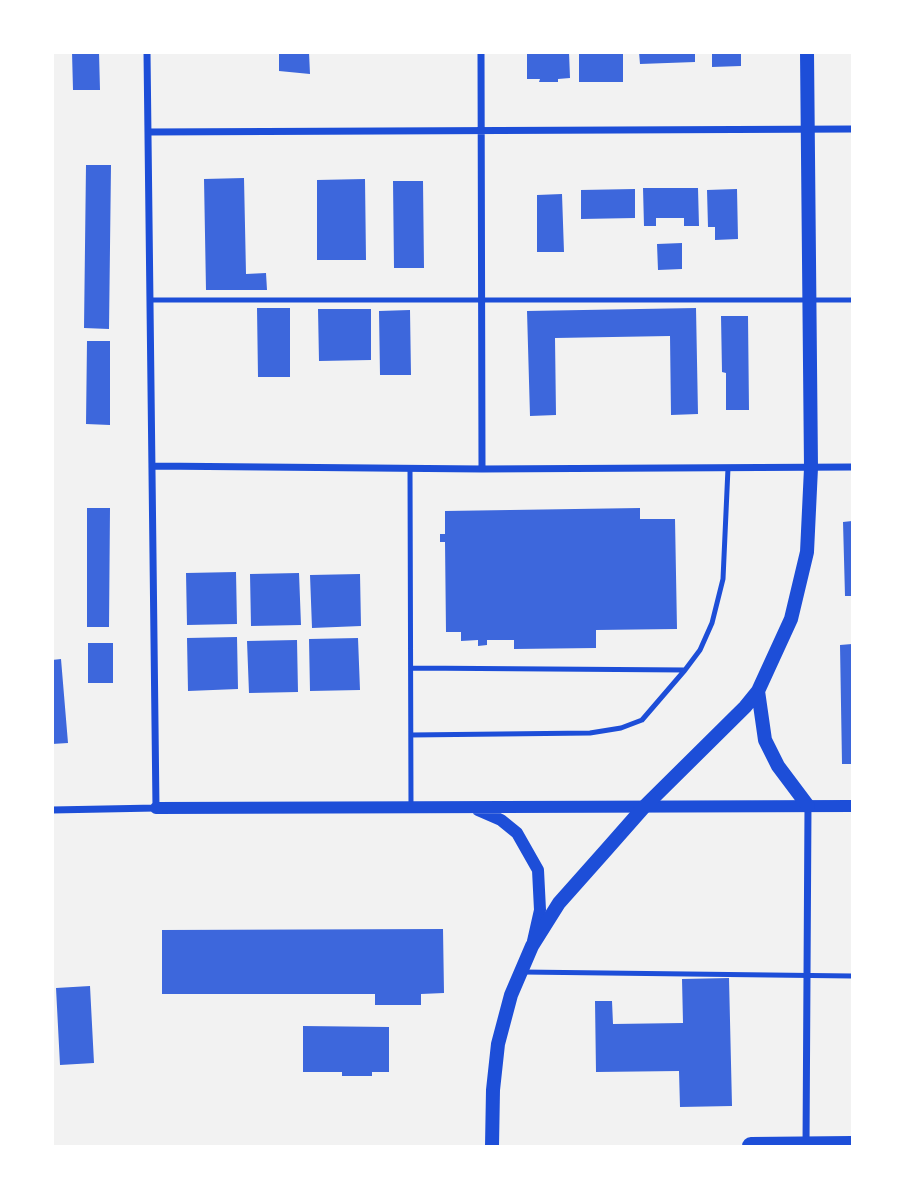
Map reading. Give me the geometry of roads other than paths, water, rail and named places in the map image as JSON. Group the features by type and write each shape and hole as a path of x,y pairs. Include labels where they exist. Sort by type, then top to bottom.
{"main road":[{"path":"492,1146 493,1090 498,1044 511,995 532,946 559,903 644,807 712,742 758,691 791,619 807,552 811,468 807,52"},
{"path":"758,691 765,740 778,766 808,806"},
{"path":"751,1146 852,1145"}],"street":[{"path":"147,52 156,808"},
{"path":"481,52 482,469"},
{"path":"148,132 852,129"},
{"path":"153,466 482,469 852,467"},
{"path":"806,1146 808,806"},
{"path":"52,810 852,806"},
{"path":"471,808 501,820 517,833 538,870 540,910 532,946"}],"lane":[{"path":"150,300 852,300"},
{"path":"410,468 411,808"},
{"path":"411,735 590,733 621,728 642,720 700,650 712,623 723,579 728,468"},
{"path":"411,668 685,670"},
{"path":"521,972 852,976"}]}
